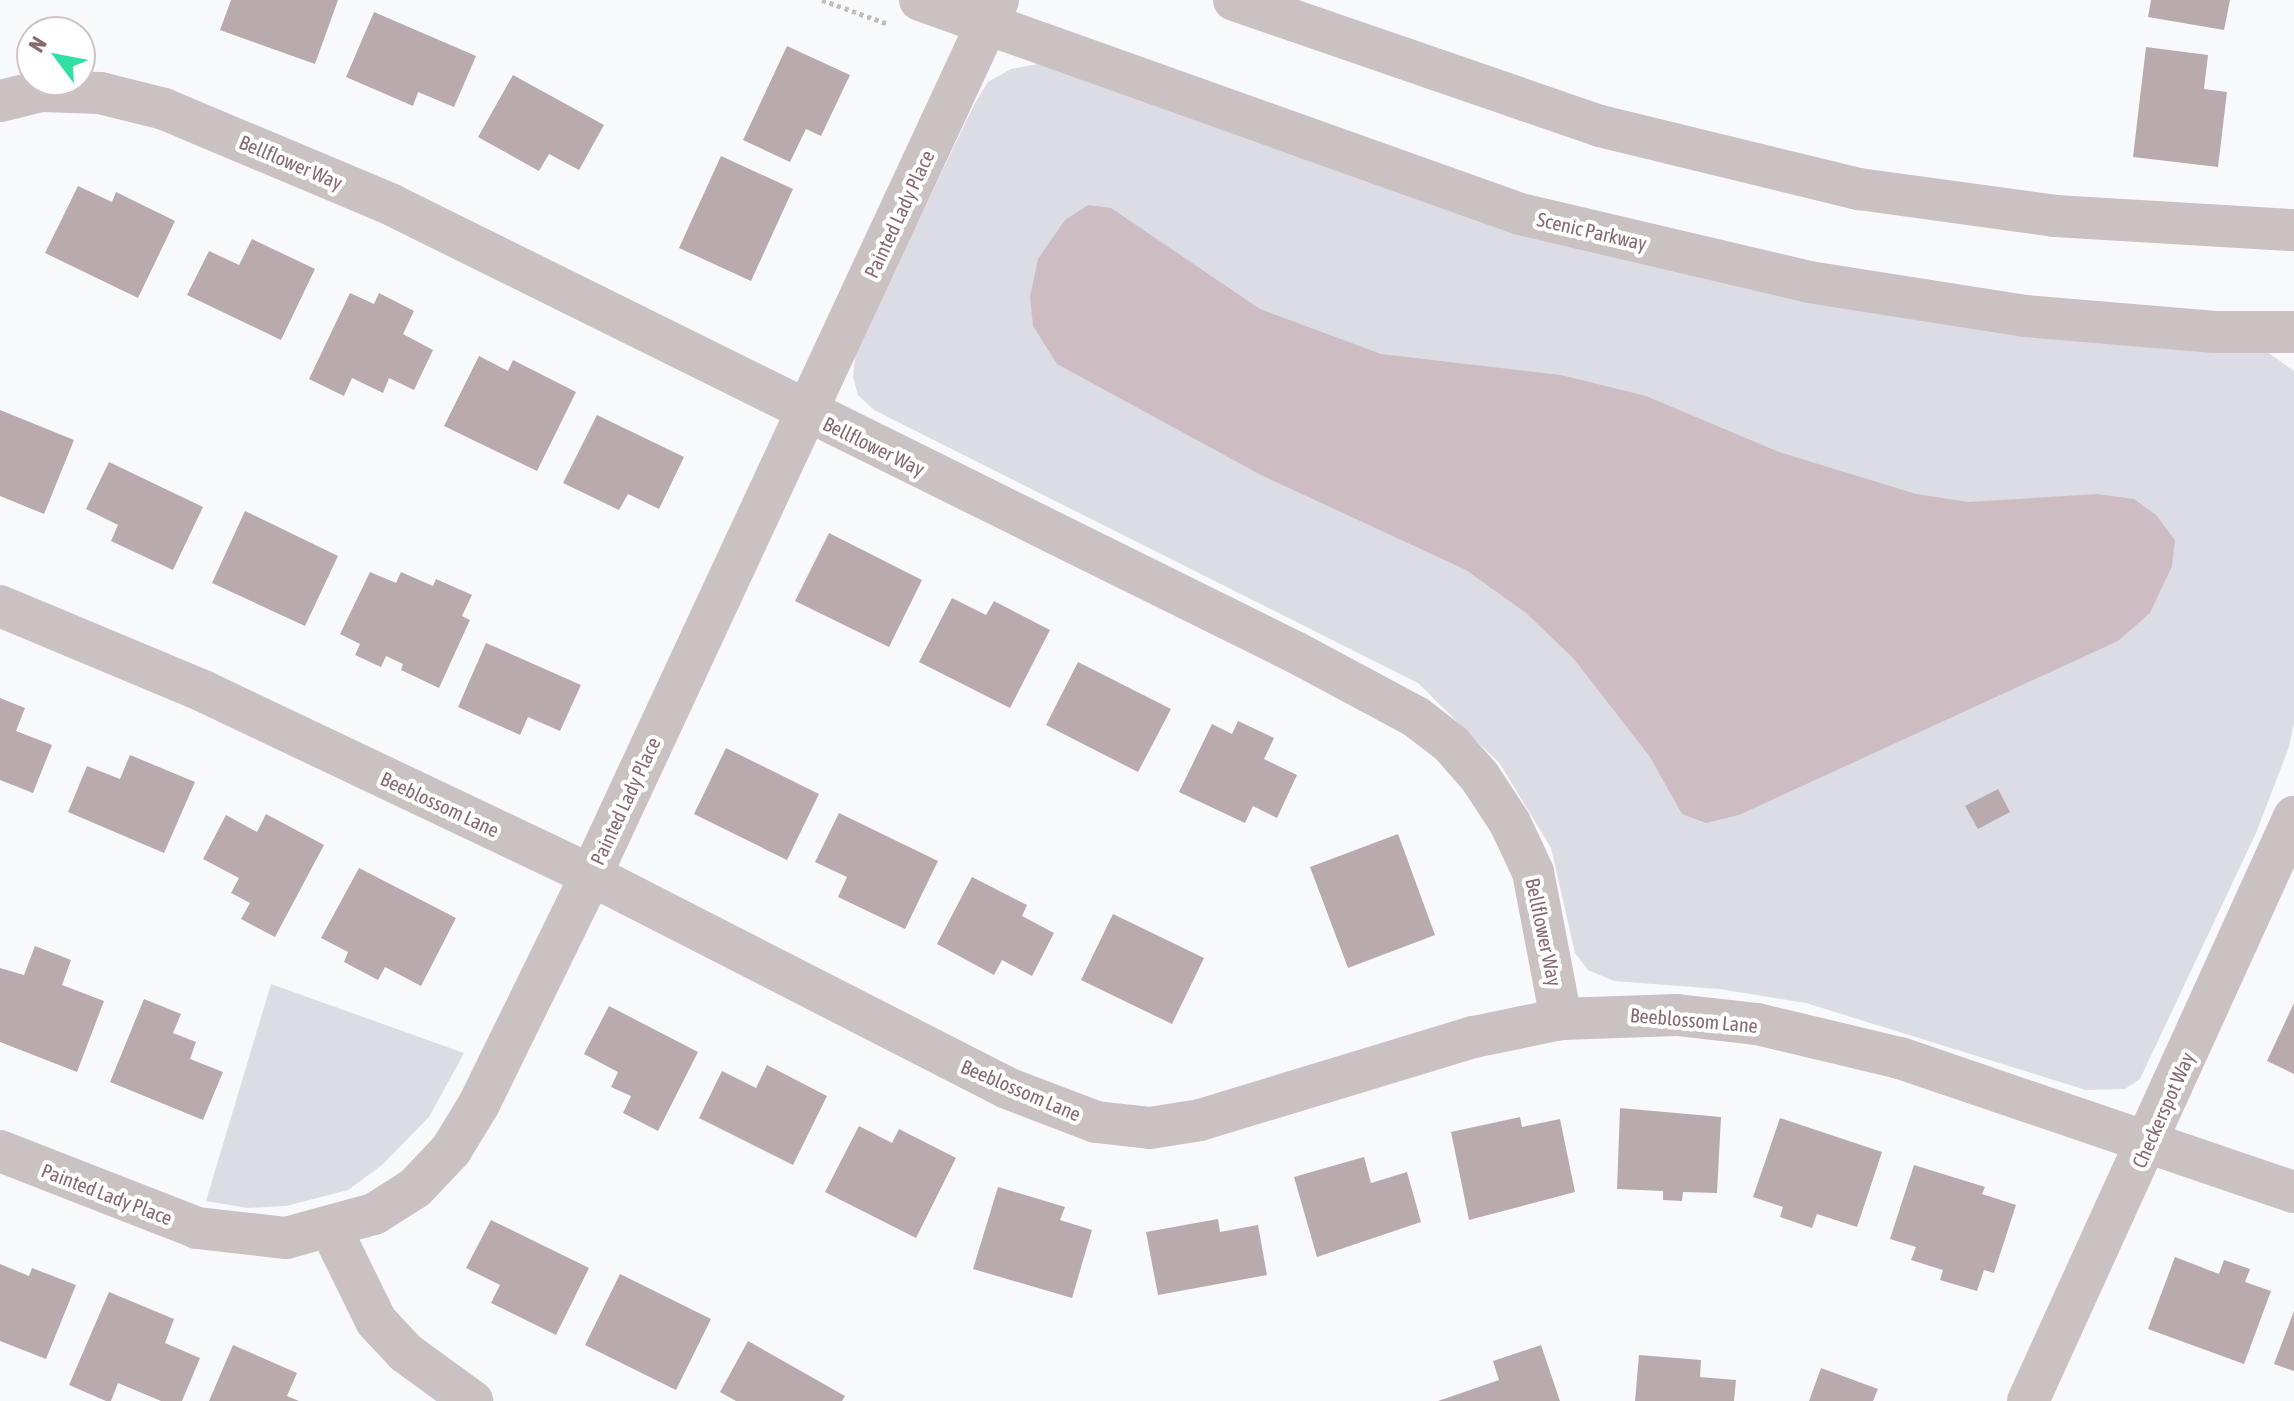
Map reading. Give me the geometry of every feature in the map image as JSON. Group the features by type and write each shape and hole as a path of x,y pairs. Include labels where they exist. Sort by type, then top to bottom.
{"street":[{"path":"1234,0 1600,126 1859,189 2055,216 2294,230"},
{"name":"Scenic Parkway","path":"910,14 993,12 1535,218 1809,282 2025,316 2215,332 2294,332"},
{"name":"Painted Lady Place","path":"0,1151 197,1228 286,1238 331,1229 374,1214 415,1188 451,1150 479,1104 591,875 993,12"},
{"name":"Bellflower Way","path":"0,101 41,91 100,93 164,109 392,205 806,413 1295,652 1416,717 1450,743 1510,823 1533,872 1561,1019"},
{"name":"Beeblossom Lane","path":"0,606 203,691 591,875 1007,1088 1096,1122 1150,1128 1200,1120 1474,1037 1561,1019 1677,1015 1810,1035 1900,1058 2294,1192"},
{"name":"Checkerspot Way","path":"2028,1401 2149,1143 2294,817"},
{"path":"331,1229 376,1321 406,1353 472,1401"}],"path":[{"path":"822,0 910,14"}],"shaded area":[{"path":"1043,63 1591,239 2266,351 2294,371 2294,723 2289,747 2256,833 2140,1079 2125,1089 2086,1090 1806,1003 1719,989 1614,981 1588,970 1575,953 1551,848 1500,764 1418,683 874,410 858,395 853,377 856,350 975,103 988,82 1011,69"},
{"path":"1088,205 1111,208 1260,309 1381,354 1561,375 1646,396 1779,452 1916,494 1969,502 2097,494 2134,499 2156,515 2175,540 2172,566 2150,613 2118,641 1739,815 1706,823 1682,814 1650,757 1574,659 1526,613 1466,570 1261,475 1057,364 1033,326 1030,297 1038,259 1065,220"},
{"path":"271,984 464,1053 429,1117 382,1165 348,1190 286,1206 247,1208 206,1201"}],"building":[{"path":"231,0 338,0 315,64 220,30"},
{"path":"2151,0 2230,0 2224,30 2148,17"},
{"path":"374,12 476,56 454,107 418,92 413,106 346,77"},
{"path":"787,46 850,75 821,136 806,129 790,162 743,140"},
{"path":"2146,47 2208,55 2204,89 2227,92 2218,167 2133,157"},
{"path":"513,75 604,125 579,170 549,154 539,171 478,137"},
{"path":"721,156 793,189 751,281 679,248"},
{"path":"78,186 112,202 116,192 175,221 138,298 45,253"},
{"path":"252,239 315,269 281,340 187,295 209,251 239,265"},
{"path":"350,293 374,304 379,293 414,311 403,334 433,350 414,390 389,378 383,393 352,378 344,396 309,379"},
{"path":"479,356 508,371 513,360 576,392 537,471 444,426"},
{"path":"0,410 74,440 44,514 0,496"},
{"path":"597,415 684,457 659,509 628,494 619,510 563,483"},
{"path":"109,462 203,507 173,570 111,541 118,525 86,509"},
{"path":"245,511 338,556 305,626 212,583"},
{"path":"829,533 922,580 889,647 795,601"},
{"path":"370,572 396,583 401,572 433,586 436,579 472,595 462,616 470,620 439,688 401,670 403,664 386,656 381,667 355,655 360,644 340,634"},
{"path":"952,598 986,615 994,601 1050,630 1010,708 919,662"},
{"path":"486,643 581,685 560,731 528,717 520,735 458,707"},
{"path":"1078,662 1171,709 1138,772 1046,725"},
{"path":"0,698 25,708 16,731 52,745 33,793 0,780"},
{"path":"1238,721 1274,738 1264,759 1297,775 1277,818 1253,806 1245,823 1179,792 1212,724 1232,734"},
{"path":"726,748 819,794 787,860 694,814"},
{"path":"130,755 195,782 164,853 68,812 87,766 120,779"},
{"path":"1998,789 2010,812 1978,829 1965,806"},
{"path":"839,813 938,861 905,929 838,897 847,877 815,862"},
{"path":"266,814 324,845 275,937 241,919 250,903 231,893 239,878 203,859 226,815 257,832"},
{"path":"1398,834 1435,935 1348,968 1310,867"},
{"path":"359,868 456,918 421,986 385,967 378,980 344,962 348,952 321,938"},
{"path":"972,877 1027,905 1022,916 1054,933 1032,976 1002,960 994,975 937,944"},
{"path":"1113,914 1204,958 1172,1024 1081,980"},
{"path":"35,946 71,960 62,985 104,1001 77,1072 0,1042 0,968 24,975"},
{"path":"144,999 181,1014 173,1033 196,1042 190,1059 223,1072 203,1120 110,1082"},
{"path":"2294,1003 2294,1074 2267,1061"},
{"path":"609,1006 698,1052 658,1131 623,1113 631,1096 611,1087 618,1072 584,1054"},
{"path":"767,1065 827,1096 793,1165 699,1118 722,1071 756,1088"},
{"path":"1620,1108 1721,1117 1717,1193 1683,1192 1682,1201 1663,1200 1663,1191 1617,1189"},
{"path":"1520,1117 1522,1127 1560,1119 1575,1192 1469,1220 1451,1132"},
{"path":"1780,1118 1882,1152 1857,1227 1817,1214 1812,1228 1780,1217 1783,1207 1753,1197"},
{"path":"859,1126 892,1143 899,1129 956,1158 916,1238 825,1192"},
{"path":"1364,1157 1371,1183 1407,1172 1421,1222 1317,1257 1294,1177"},
{"path":"1914,1165 1985,1187 1982,1194 2016,1205 1994,1273 1984,1270 1977,1291 1940,1280 1943,1270 1911,1260 1916,1247 1890,1239"},
{"path":"998,1187 1065,1207 1060,1220 1092,1230 1072,1298 973,1269"},
{"path":"1218,1219 1220,1232 1258,1225 1267,1275 1158,1295 1146,1232"},
{"path":"491,1220 589,1268 556,1335 491,1303 500,1285 466,1268"},
{"path":"2175,1257 2219,1274 2224,1260 2250,1269 2245,1282 2271,1291 2244,1364 2148,1329"},
{"path":"0,1264 29,1276 32,1268 76,1285 46,1359 0,1341"},
{"path":"620,1274 711,1319 676,1390 585,1345"},
{"path":"109,1292 174,1319 165,1343 200,1358 182,1401 161,1401 118,1383 111,1401 106,1401 69,1385"},
{"path":"2294,1311 2294,1371 2274,1364"},
{"path":"748,1341 845,1396 842,1401 736,1401 720,1392"},
{"path":"233,1345 297,1373 287,1396 299,1401 209,1401"},
{"path":"1541,1345 1560,1401 1438,1401 1499,1380 1493,1361"},
{"path":"1639,1355 1701,1360 1700,1377 1736,1380 1734,1401 1635,1401"},
{"path":"1821,1368 1878,1389 1873,1401 1809,1401"}]}
